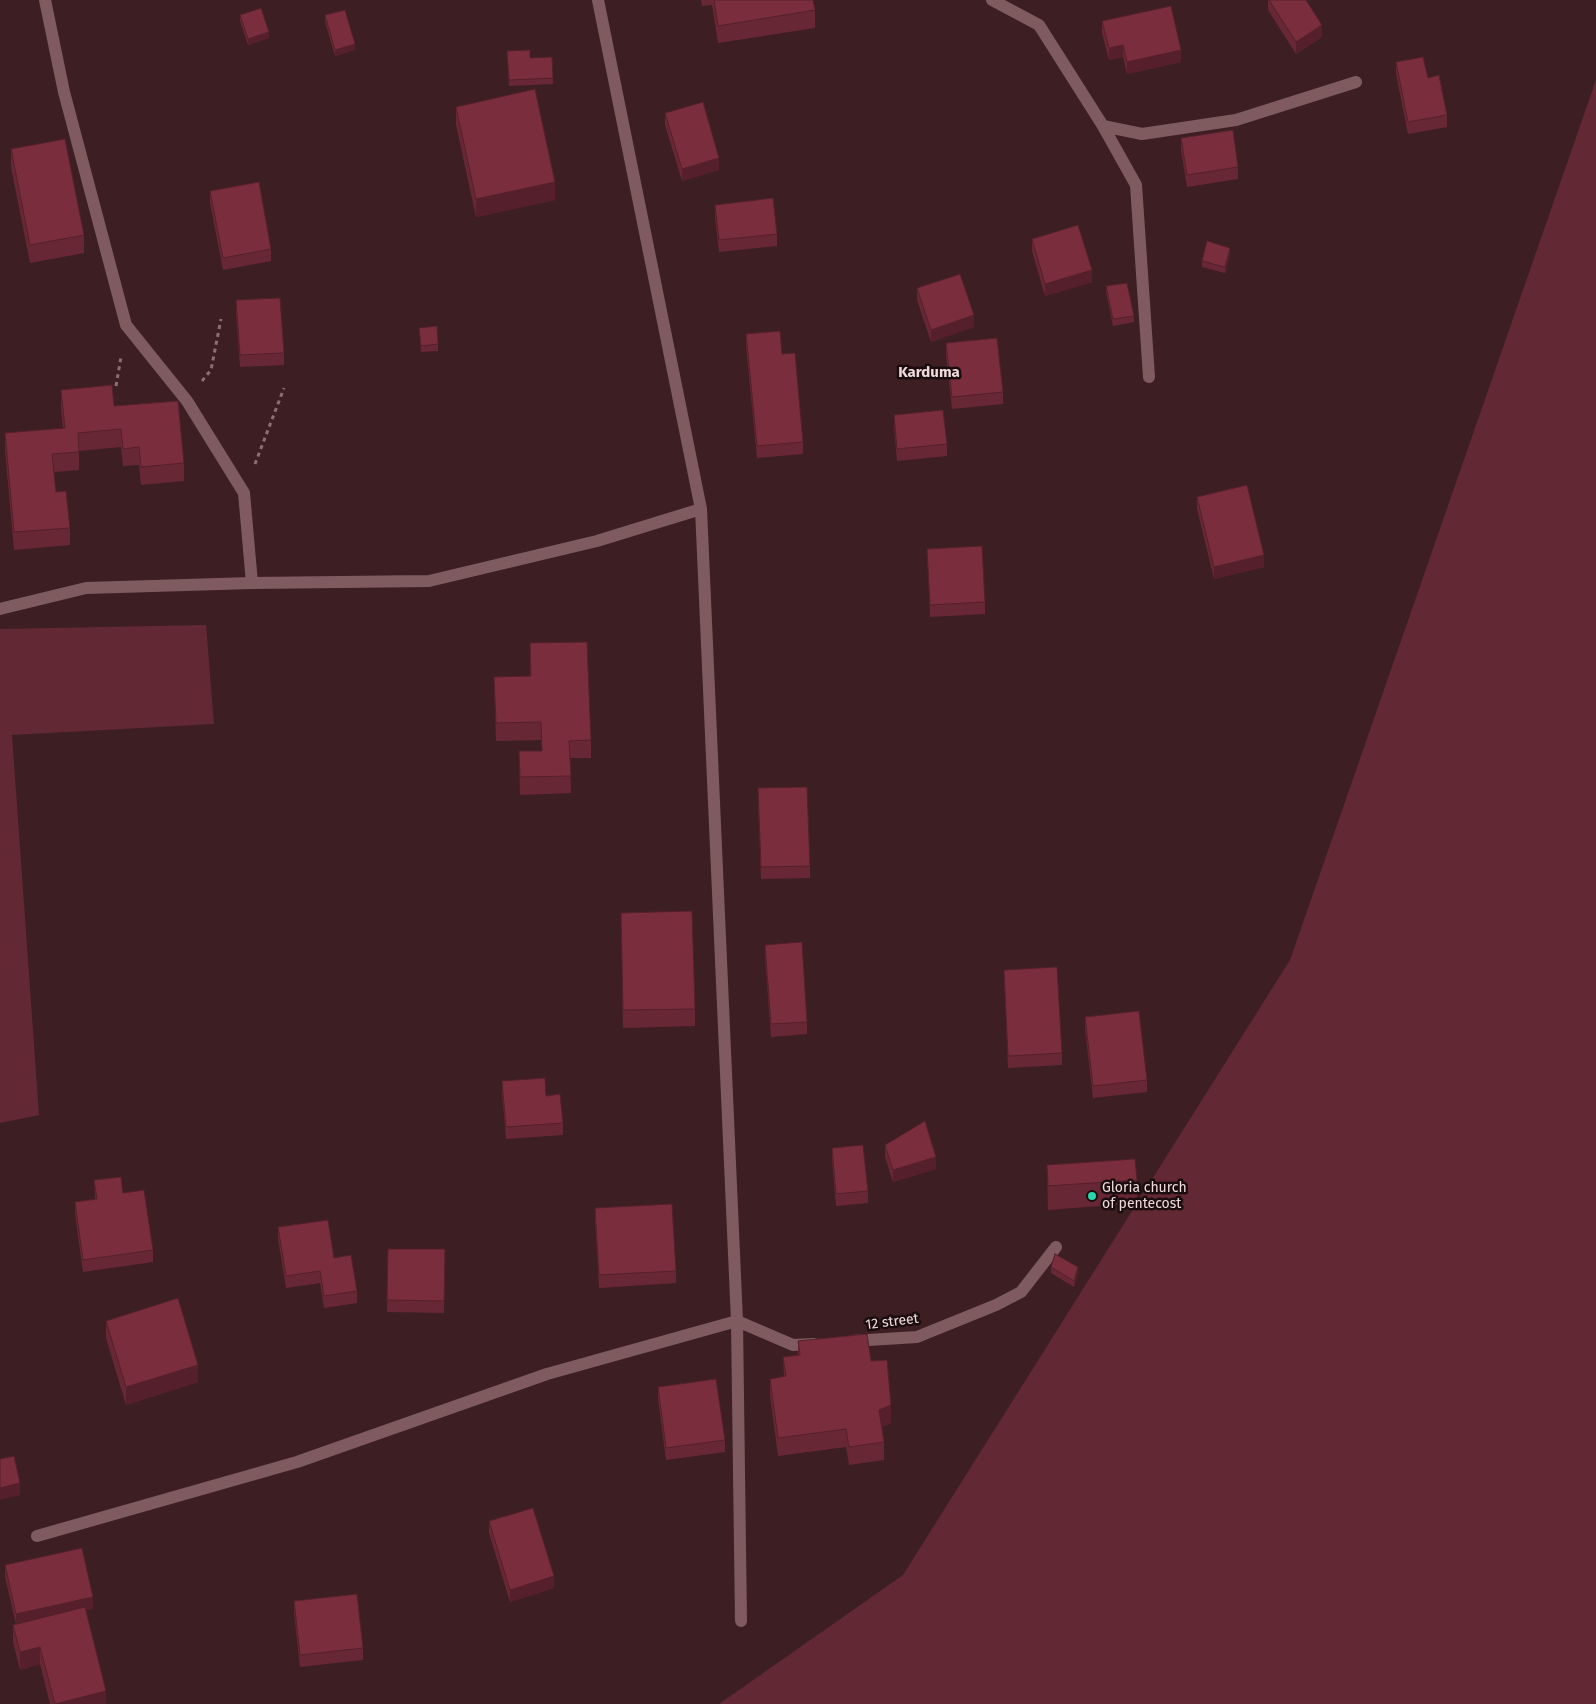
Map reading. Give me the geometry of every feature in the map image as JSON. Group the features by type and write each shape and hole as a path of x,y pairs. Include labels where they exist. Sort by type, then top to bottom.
{"street":[{"path":"46,0 64,92 126,325 187,401 244,493 252,583"},
{"path":"992,0 1039,25 1103,126 1136,185 1149,377"},
{"path":"602,2 701,510 737,1321 741,1621"},
{"path":"1103,126 1142,134 1236,120 1356,82"},
{"path":"0,608 86,588 252,583 428,582 597,541 701,510"},
{"name":"12 street","path":"841,1342 917,1336 996,1305 1021,1292 1056,1247"},
{"path":"37,1536 297,1462 547,1374 737,1321 793,1345 822,1343"}],"path":[{"path":"187,401 211,370 221,320"},
{"path":"244,493 284,388"}],"shaded area":[{"path":"1596,80 1596,1704 719,1704 903,1575 1290,960"},
{"path":"206,625 214,724 12,735 39,1115 0,1123 0,629"}],"building":[{"path":"714,0 813,0 815,10 718,26"},
{"path":"1269,0 1306,0 1322,25 1296,42"},
{"path":"1171,6 1181,50 1127,62 1123,45 1109,48 1102,21"},
{"path":"261,8 269,32 248,39 240,15"},
{"path":"345,10 355,44 335,50 325,15"},
{"path":"530,50 530,58 552,57 553,78 509,80 507,51"},
{"path":"1423,57 1428,78 1439,75 1447,115 1408,122 1396,62"},
{"path":"535,89 555,182 476,199 456,107"},
{"path":"703,102 719,158 682,169 665,113"},
{"path":"1233,130 1238,167 1187,175 1181,138"},
{"path":"65,139 84,235 30,245 11,149"},
{"path":"259,182 271,249 223,258 210,191"},
{"path":"773,198 777,234 719,240 715,205"},
{"path":"1078,225 1092,270 1045,284 1032,239"},
{"path":"1207,241 1230,248 1225,267 1202,261"},
{"path":"960,274 974,315 931,330 917,288"},
{"path":"1127,283 1134,316 1113,319 1106,286"},
{"path":"280,298 284,353 240,355 236,300"},
{"path":"437,326 438,344 421,346 419,328"},
{"path":"780,331 782,354 795,353 803,442 757,446 746,334"},
{"path":"997,338 1003,392 952,397 946,343"},
{"path":"112,385 114,406 178,401 184,463 141,467 139,447 123,449 121,429 78,433 79,452 52,454 56,492 66,491 70,528 14,532 5,433 65,428 61,390"},
{"path":"943,410 947,444 897,449 894,415"},
{"path":"1247,485 1264,555 1214,567 1197,497"},
{"path":"982,546 985,602 930,605 927,549"},
{"path":"587,642 591,740 569,741 571,776 520,777 519,751 542,751 541,722 496,723 494,677 531,676 530,643"},
{"path":"807,787 810,866 761,867 758,788"},
{"path":"692,911 695,1009 623,1010 621,913"},
{"path":"802,942 807,1022 771,1024 765,945"},
{"path":"1057,967 1062,1053 1008,1056 1004,970"},
{"path":"1139,1011 1147,1080 1093,1086 1085,1017"},
{"path":"545,1078 546,1096 560,1094 563,1123 506,1127 502,1081"},
{"path":"925,1121 936,1157 893,1170 885,1145"},
{"path":"863,1145 868,1191 836,1194 832,1148"},
{"path":"1135,1159 1137,1180 1048,1186 1047,1165"},
{"path":"121,1177 123,1193 144,1190 153,1250 83,1260 75,1202 97,1199 94,1180"},
{"path":"672,1204 676,1271 599,1275 595,1208"},
{"path":"328,1220 334,1258 351,1255 357,1291 324,1296 320,1271 286,1276 278,1227"},
{"path":"388,1249 445,1249 444,1301 387,1300"},
{"path":"1055,1254 1078,1267 1074,1281 1051,1267"},
{"path":"178,1298 198,1365 126,1387 106,1321"},
{"path":"867,1334 871,1361 887,1360 891,1405 879,1410 884,1442 849,1447 846,1429 778,1438 770,1379 786,1376 783,1357 800,1355 798,1341"},
{"path":"716,1379 725,1440 666,1448 658,1387"},
{"path":"14,1456 20,1483 0,1488 0,1459"},
{"path":"533,1508 554,1576 510,1590 489,1521"},
{"path":"82,1548 93,1597 16,1614 5,1565"},
{"path":"357,1594 363,1648 300,1655 294,1601"},
{"path":"85,1607 106,1691 55,1704 40,1647 20,1652 13,1625"}],"place":[{"name":"Gloria church of pentecost","path":"1092,1196"}],"district":[{"name":"Karduma","path":"929,373"}]}
